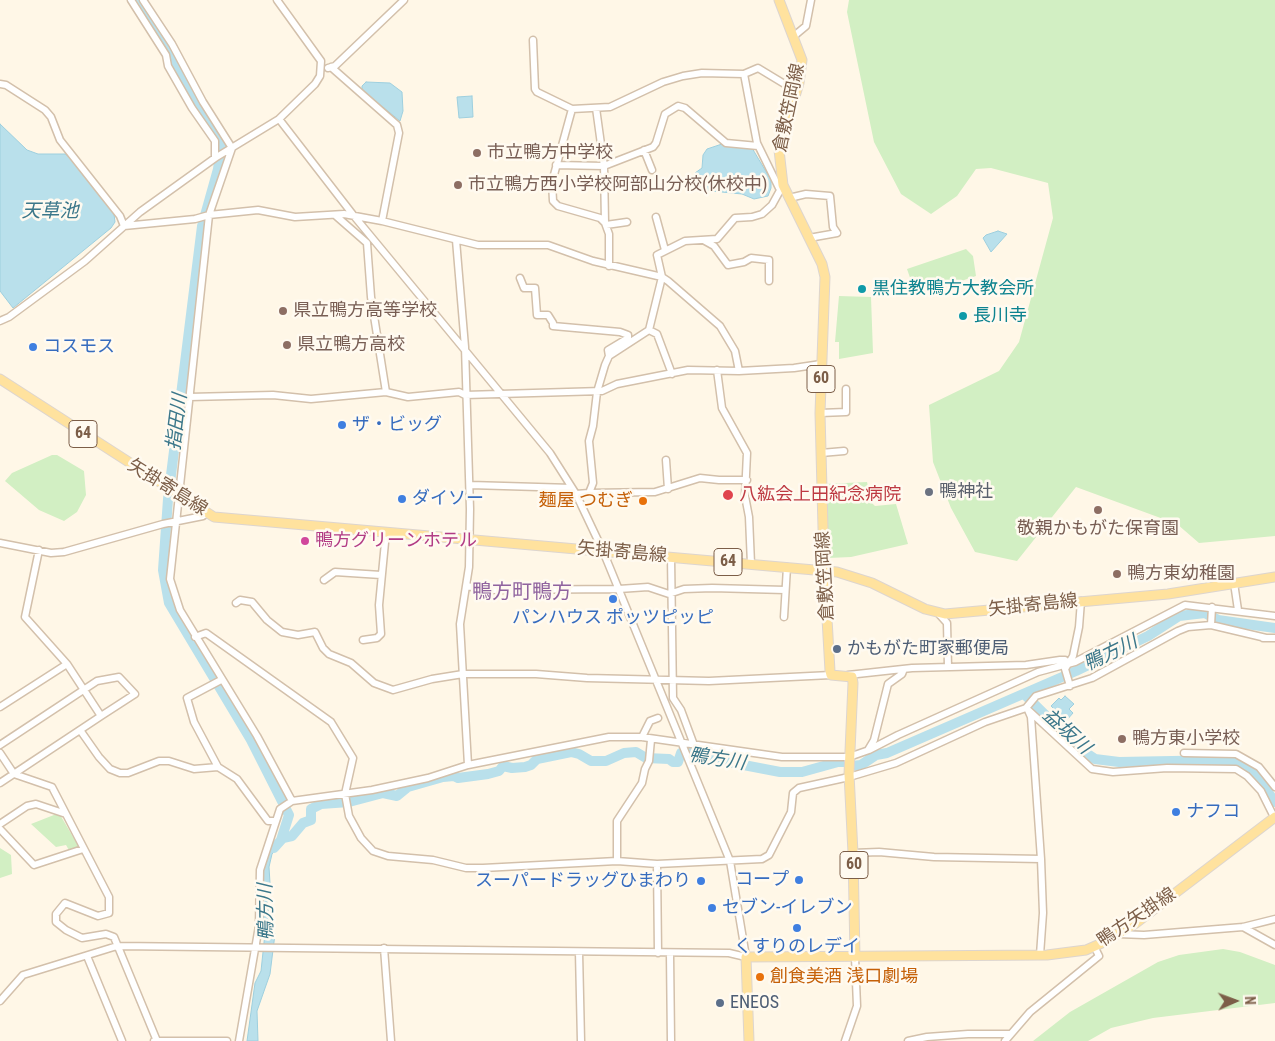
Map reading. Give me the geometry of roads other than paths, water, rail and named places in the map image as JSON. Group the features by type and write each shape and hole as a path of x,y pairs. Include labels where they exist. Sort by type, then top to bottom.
{"main road":[{"name":"倉敷笠岡線","path":"779,0 802,60 796,91 779,150 781,186 822,264 825,276 820,413 831,675"},
{"name":"矢掛寄島線","path":"0,379 178,496 214,517 826,571 858,578 938,613 957,613 1185,591 1275,577"},
{"path":"831,675 848,675"},
{"name":"60","path":"848,675 852,677 853,683 849,776 855,957"},
{"name":"鴨方矢掛線","path":"855,957 1040,955 1068,953 1094,946 1118,934 1275,818"},
{"path":"749,1041 746,956 855,957"}],"street":[{"path":"131,0 166,55 168,66 192,108 215,141 215,158"},
{"path":"143,0 172,44 198,94 232,148"},
{"path":"0,321 10,317 85,261 124,226 215,158 279,119 315,84 322,68 317,53 277,0"},
{"path":"322,68 331,67 404,0"},
{"path":"794,36 806,26 811,0"},
{"path":"533,40 534,89 572,108 596,108 618,104 663,82 702,72 744,74 758,68 796,91"},
{"path":"331,67 397,125 399,133 382,221"},
{"path":"705,242 722,235 736,218 752,217 765,212 776,197 781,186 758,146 744,74"},
{"path":"0,84 6,85 51,117 60,140 120,216 124,226"},
{"path":"556,165 604,166 644,150 656,144 666,114 678,106 685,108 726,143 758,146"},
{"path":"572,108 552,182 553,201 558,206 600,218 609,234 609,266"},
{"path":"596,108 604,166 605,224"},
{"path":"0,1001 23,975 117,946 257,946 658,954 730,953 746,956 730,861 603,551 574,491 550,453 465,347 354,216 279,119"},
{"path":"232,148 209,215 170,579 180,610 221,680 257,736 291,802"},
{"path":"644,150 652,170"},
{"path":"789,198 806,194 830,196 833,227 836,233 809,238"},
{"path":"124,226 258,210 295,217 354,216 382,221 478,245 548,245 609,266 662,277 720,326 735,351 739,371"},
{"path":"335,215 367,243 371,297 386,392"},
{"path":"656,217 665,250"},
{"path":"605,224 627,222"},
{"path":"456,240 465,347 465,395 470,485 470,540 467,586 460,624 468,765"},
{"path":"609,356 649,330 662,277 657,255 665,250 685,241 705,242 714,246 728,265 744,262 751,258 769,260 769,281"},
{"path":"520,278 524,288 536,288 537,315 548,316 553,326 620,332 628,335 628,338 608,350 609,356 597,392 593,426 589,441 594,473 593,483 588,493"},
{"path":"649,330 657,334 672,374"},
{"path":"189,397 273,395 312,399 386,392 408,397 458,392 465,395 597,392 617,384 688,370 739,371 794,368 821,364"},
{"path":"717,370 719,399 722,408 748,453 745,496 749,517 751,564"},
{"path":"820,413 846,412 846,389"},
{"path":"821,453 844,451"},
{"path":"666,460 668,489"},
{"path":"470,485 588,493 656,492 700,478 747,480"},
{"path":"0,543 50,553 64,552 162,524 203,516 206,513"},
{"path":"363,640 380,637 381,634 379,605 386,532"},
{"path":"38,550 25,617 67,664 101,716"},
{"path":"671,558 673,698 681,710 694,745"},
{"path":"784,617 786,567"},
{"path":"324,580 335,572 381,575"},
{"path":"1234,583 1238,610"},
{"path":"467,586 487,590 648,587 672,594 684,589 712,588 786,590"},
{"path":"1185,591 1185,605"},
{"path":"236,603 240,600 252,602 267,620 282,632 298,635 315,632 323,648 329,654 351,663 374,683 393,690 418,682 463,674 536,674 588,678 738,680 831,675"},
{"path":"1067,666 1079,627 1081,601"},
{"path":"239,1041 257,946 260,870 280,810 291,802 345,797 428,778 468,765 609,737 642,737 651,740 782,757 849,757 867,751 1038,672 1067,666 1185,605 1275,616"},
{"path":"1212,607 1212,623"},
{"path":"938,613 947,623 948,667"},
{"path":"196,637 206,633 331,722 353,758 345,797 349,816 361,838 373,851 381,854 483,868 617,861 657,864 756,860 769,856 792,812 793,793 799,788 896,763 985,722 1027,707 1036,696 1092,678 1178,631 1212,623 1266,638 1263,638 1275,638"},
{"path":"848,675 904,669 1007,667 1065,660 1069,684"},
{"path":"0,707 67,664"},
{"path":"867,751 874,740 888,684 902,674 904,669"},
{"path":"0,745 97,681 119,677 135,694 0,783"},
{"path":"221,680 187,698 194,722 218,768 237,780 268,821 275,821"},
{"path":"1027,707 1092,768 1113,772 1167,768 1236,769 1247,776 1262,791 1275,818"},
{"path":"1027,707 1031,717 1041,859 1043,913 1040,955"},
{"path":"642,737 650,721 658,718"},
{"path":"80,730 99,758 110,768 120,773 128,773 159,761 169,761 194,769 218,768"},
{"path":"617,861 617,821 642,783 645,768 649,761 651,740"},
{"path":"0,753 14,774 52,787 109,898 108,913 98,916 65,903 56,914 56,922 66,930 82,938 106,934 114,937 156,1040 227,1041"},
{"path":"1184,753 1229,753 1240,757 1260,767 1275,787"},
{"path":"1236,769 1240,757"},
{"path":"0,824 28,806 36,804 66,814"},
{"path":"0,829 34,865 83,849"},
{"path":"853,853 879,852 934,857 1041,859"},
{"path":"657,864 658,954"},
{"path":"1118,934 1153,934 1243,927 1275,919"},
{"path":"1243,927 1275,945"},
{"path":"1005,1041 1030,1012 1099,956 1094,946"},
{"path":"384,948 391,1041"},
{"path":"579,952 581,1041"},
{"path":"670,954 671,1041"},
{"path":"87,956 122,1041"},
{"path":"845,1041 857,1006 855,957"},
{"path":"908,1041 927,1037 968,1034 1010,1034"}],"water":[{"path":"366,82 390,83 402,92 403,111 400,121 362,90 362,86"},
{"path":"472,96 473,117 459,118 457,97"},
{"name":"天草池","path":"0,124 27,150 38,154 65,154 73,159 114,214 115,222 111,228 13,308 0,291"},
{"path":"722,144 752,148 771,180 768,196 754,199 742,194 691,189 688,187 695,173 702,168 703,155 707,149"},
{"path":"998,231 1007,234 991,252 983,238"},
{"path":"1065,696 1074,704 1069,709 1073,713 1066,721 1051,706 1059,698 1061,700"},
{"path":"281,837 285,839 272,854 269,867 270,883 267,903 269,918 275,934 270,974 257,1011 258,1041 247,1041 255,983 261,971 267,929 263,921 263,871 270,850"}],"waterway":[{"name":"指田川","path":"136,0 169,49 190,96 222,140 218,169 202,226 168,499 163,570 169,603 251,740 289,815 281,840"},
{"name":"鴨方川","path":"274,848 283,838 292,836 303,823 311,820 311,809 321,804 349,802 383,793 397,796 408,787 443,777 454,776 458,778 488,774 499,771 503,766 512,768 525,767 531,765 537,759 571,752 591,761 606,761 624,753 636,752 646,758 669,759 673,762 678,762 681,753 693,753 710,759 720,757 728,762 780,772 802,772 838,762 847,762 852,766 861,765 876,755 887,753 1076,671 1148,636 1179,616 1205,613 1218,620 1275,628"},
{"name":"益坂川","path":"1025,695 1080,749 1095,759 1119,762 1235,761 1250,768 1275,802"}],"place":[{"name":"市立鴨方中学校","path":"477,153"},
{"name":"市立鴨方西小学校阿部山分校(休校中)","path":"458,185"},
{"name":"黒住教鴨方大教会所","path":"862,289"},
{"name":"県立鴨方高等学校","path":"283,311"},
{"name":"長川寺","path":"963,316"},
{"name":"県立鴨方高校","path":"287,345"},
{"name":"コスモス","path":"33,347"},
{"name":"ザ・ビッグ","path":"342,425"},
{"name":"鴨神社","path":"929,492"},
{"name":"八紘会上田紀念病院","path":"728,495"},
{"name":"ダイソー","path":"402,499"},
{"name":"麺屋 つむぎ","path":"643,501"},
{"name":"敬親かもがた保育園","path":"1098,510"},
{"name":"鴨方グリーンホテル","path":"305,541"},
{"name":"鴨方東幼稚園","path":"1117,574"},
{"name":"パンハウス ポッツピッピ","path":"613,599"},
{"name":"かもがた町家郵便局","path":"837,649"},
{"name":"鴨方東小学校","path":"1122,739"},
{"name":"ナフコ","path":"1176,812"},
{"name":"コープ","path":"799,880"},
{"name":"スーパードラッグひまわり","path":"701,881"},
{"name":"セブン-イレブン","path":"712,908"},
{"name":"くすりのレデイ","path":"797,928"},
{"name":"創食美酒 浅口劇場","path":"760,977"},
{"name":"ENEOS","path":"720,1003"}],"district":[{"name":"鴨方町鴨方","path":"522,593"}]}
